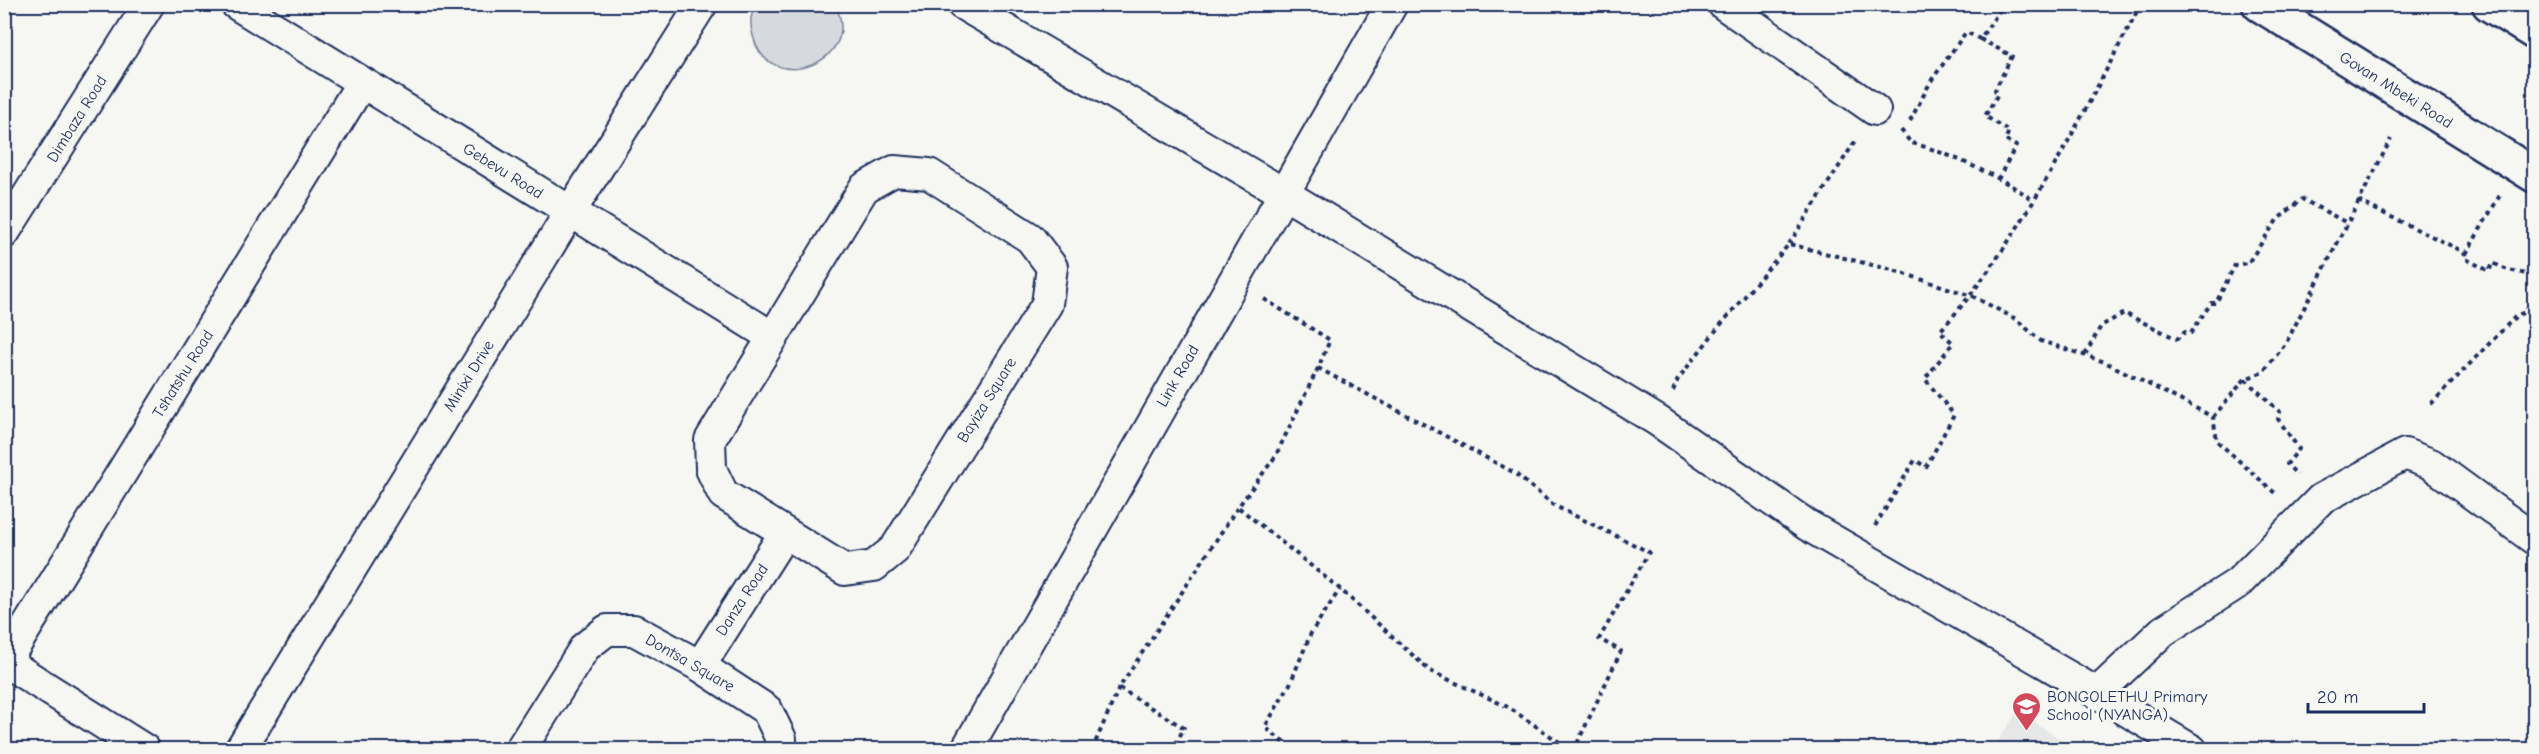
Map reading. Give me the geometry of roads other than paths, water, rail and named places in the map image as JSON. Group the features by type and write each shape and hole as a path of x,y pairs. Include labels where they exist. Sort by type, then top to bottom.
{"main road":[{"name":"Govan Mbeki Road","path":"2259,4 2535,175"},
{"path":"2489,4 2535,32"}],"street":[{"name":"Dimbaza Road","path":"4,233 149,4"},
{"name":"Gebevu Road","path":"236,4 361,84 771,336"},
{"name":"Minixi Drive","path":"240,750 570,212 702,4"},
{"path":"962,4 1283,193 1658,422 1807,525 2192,750"},
{"name":"Link Road","path":"966,750 1392,4"},
{"path":"1723,4 1875,110"},
{"name":"Tshatshu Road","path":"5,663 361,84"},
{"name":"Bayiza Square","path":"894,171 929,174 1030,238 1052,267 1047,304 895,549 874,566 845,570 784,534 723,494 711,469 710,440 771,336 864,188 894,171"},
{"path":"2097,693 2163,631 2238,583 2312,508 2405,454 2431,464 2535,538"},
{"name":"Danza Road","path":"700,666 784,534"},
{"name":"Dontsa Square","path":"520,750 585,646 607,630 634,630 700,666 767,710 781,739 778,750"},
{"path":"5,663 146,750"}],"place":[{"name":"BONGOLETHU Primary School (NYANGA)","path":"2026,732"}]}
